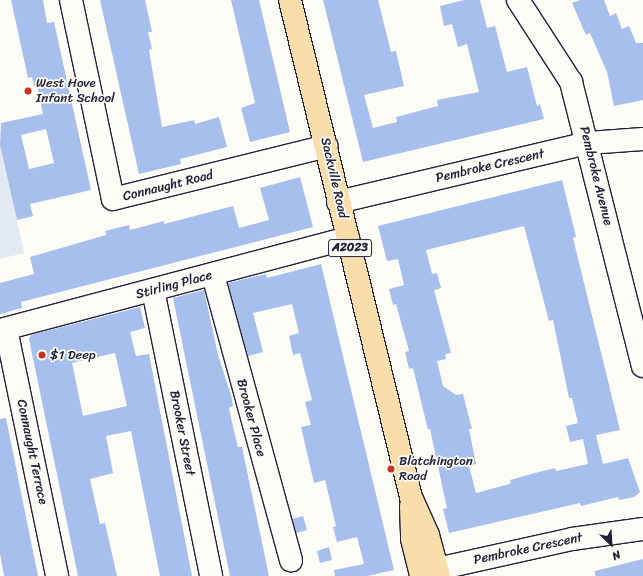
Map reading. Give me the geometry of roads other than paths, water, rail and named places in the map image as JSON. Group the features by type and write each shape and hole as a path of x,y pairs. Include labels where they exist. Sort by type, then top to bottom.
{"main road":[{"name":"Sackville Road","path":"290,0 327,146 338,202 411,497 428,535 432,574"}],"street":[{"name":"Connaught Road","path":"71,0 113,199 327,146"},
{"name":"Pembroke Avenue","path":"518,0 572,82 643,366"},
{"name":"Pembroke Crescent","path":"338,202 588,143 643,139"},
{"name":"Stirling Place","path":"3,329 213,275 348,238"},
{"name":"Brooker Place","path":"213,275 291,561"},
{"name":"Brooker Street","path":"153,290 211,576"},
{"name":"Connaught Terrace","path":"3,329 57,576"},
{"name":"Pembroke Crescent","path":"432,574 565,541 643,529"}],"place":[{"name":"West Hove Infant School","path":"28,91"},
{"name":"$1 Deep","path":"42,355"},
{"name":"Blatchington Road","path":"391,469"}]}
